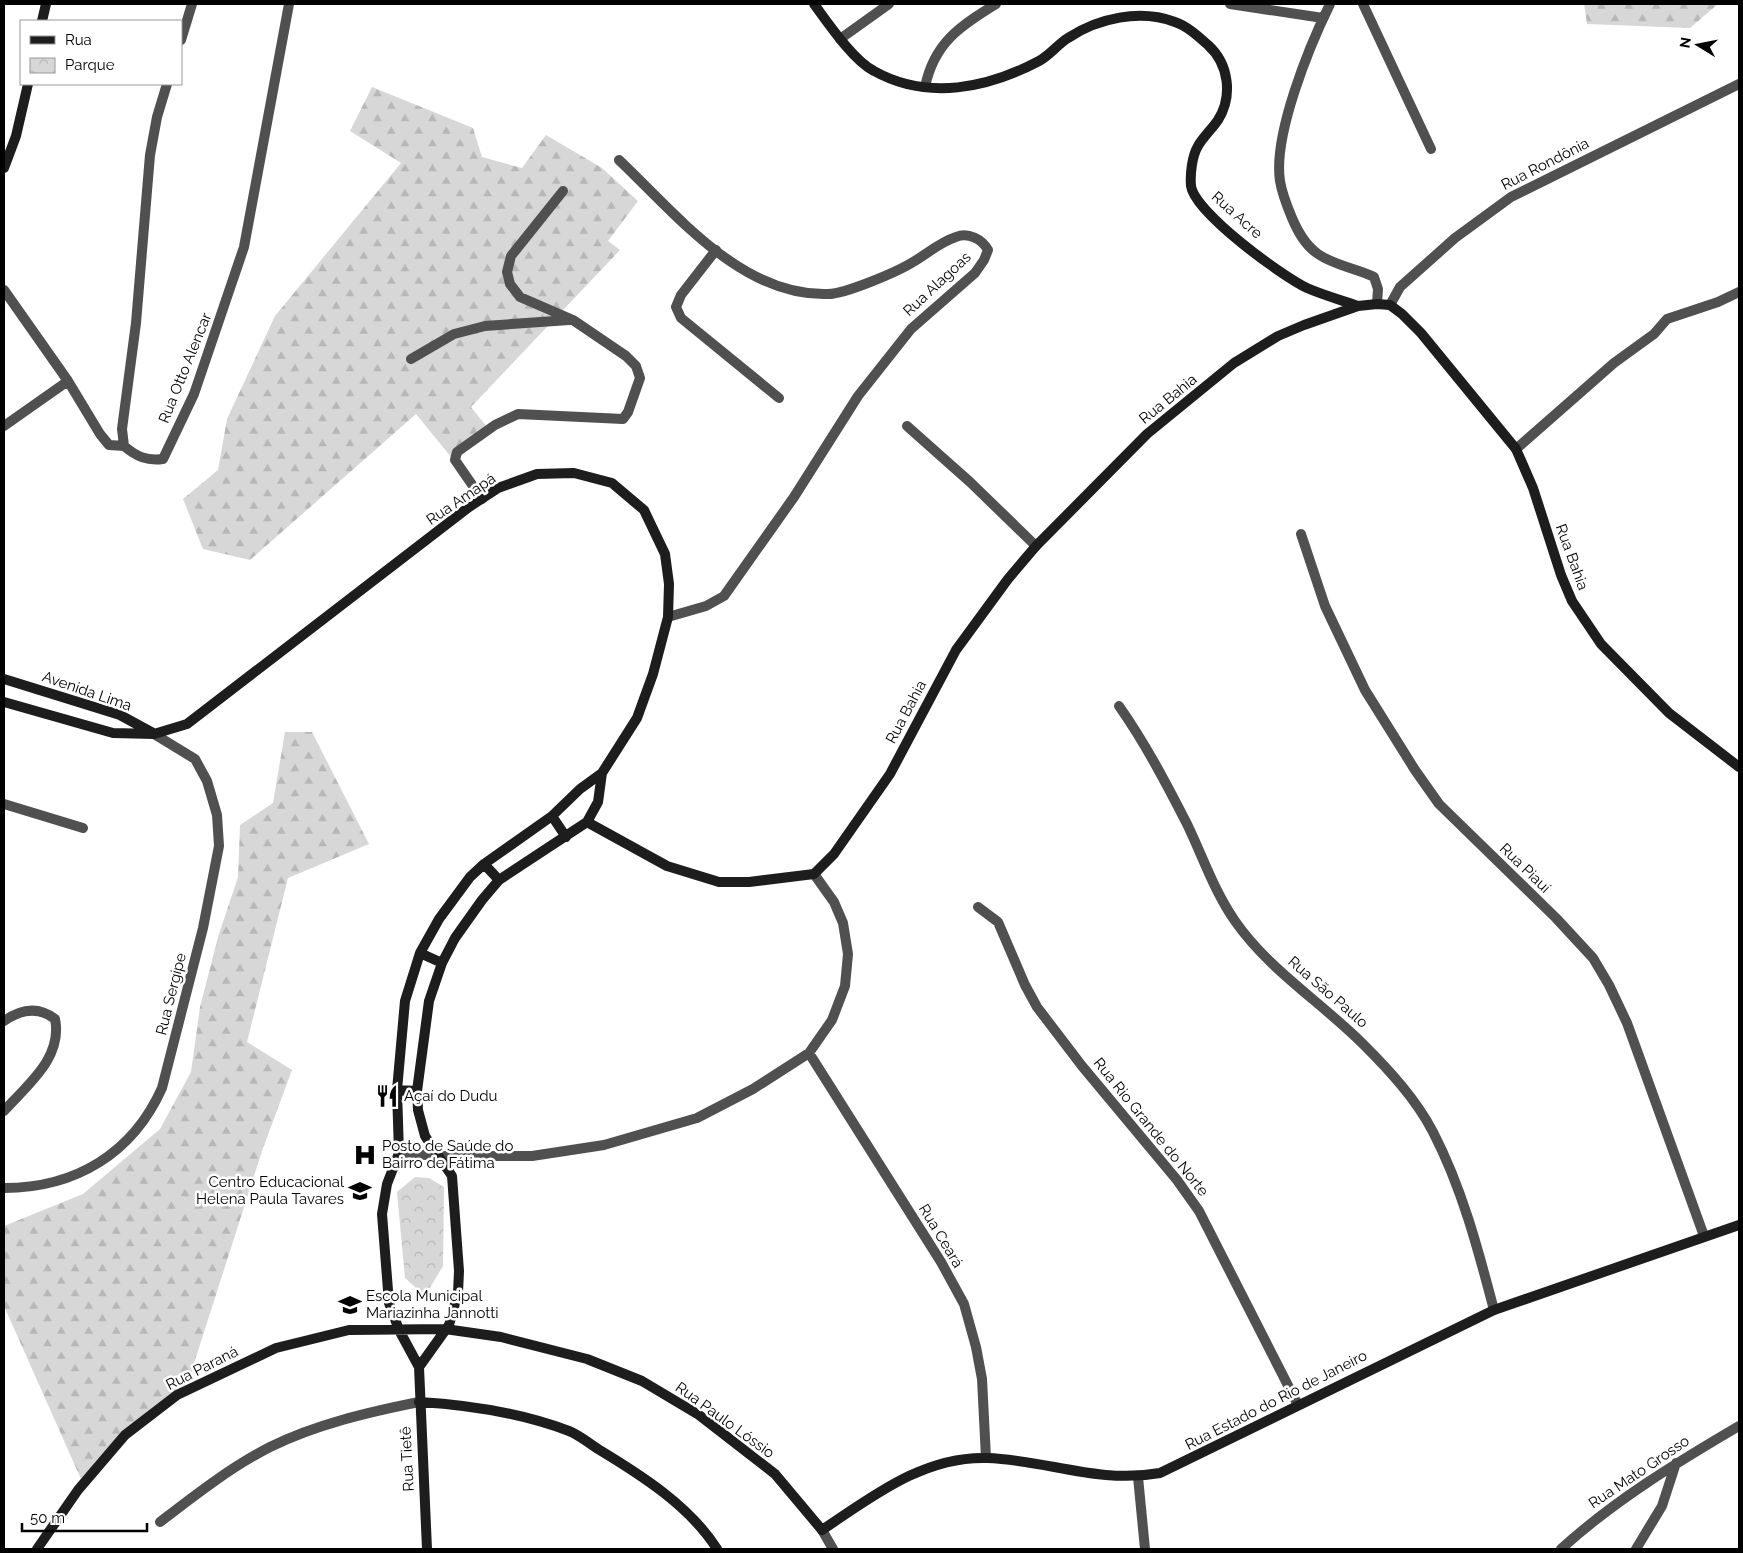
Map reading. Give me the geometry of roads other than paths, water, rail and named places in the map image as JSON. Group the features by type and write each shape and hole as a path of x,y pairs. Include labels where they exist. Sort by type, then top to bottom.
{"street":[{"path":"42,20 46,4"},
{"path":"182,37 192,4"},
{"name":"Rua Otto Alencar","path":"124,446 134,455 150,461 163,459 194,394 244,247 289,4"},
{"name":"Rua Acre","path":"814,4 840,39 873,71 925,87 960,89 996,81 1042,60 1067,38 1094,23 1118,18 1151,17 1175,22 1196,34 1215,52 1225,72 1228,91 1226,102 1218,119 1197,147 1191,169 1191,188 1201,206 1231,234 1307,288 1358,306"},
{"path":"840,39 890,4"},
{"path":"925,87 933,58 946,42 971,19 996,4"},
{"path":"1230,4 1323,18"},
{"path":"1330,4 1323,18 1285,121 1279,155 1280,181 1286,202 1304,242 1318,254 1337,264 1360,270 1374,277 1378,289 1377,304"},
{"path":"1363,4 1431,149"},
{"name":"Rua Rondônia","path":"1390,306 1400,287 1455,238 1511,197 1739,84"},
{"path":"4,168 16,136 28,85"},
{"path":"4,290 68,381 100,434 110,445 124,446 122,429 136,322 150,155 157,118 167,85"},
{"name":"Rua Alagoas","path":"619,160 716,250 741,270 787,290 829,294 856,286 911,264 957,236 969,236 978,239 988,250 975,273 911,329 858,396 794,498 724,596 706,606 668,617"},
{"path":"482,499 456,460 457,452 495,425 526,412 623,419 628,412 640,378 636,366 626,356 573,320 520,297 510,284 508,272 511,256 563,191"},
{"path":"716,250 680,295 676,307 681,318 779,398"},
{"path":"1516,449 1614,363 1654,334 1667,319 1718,302 1739,292"},
{"name":"Rua Bahia","path":"814,874 834,854 890,774 956,650 1008,579 1036,546 1147,434 1234,363 1278,336 1358,306 1377,304 1390,306 1421,333 1516,449 1533,488 1561,575 1572,601 1601,644 1669,713 1739,767"},
{"path":"411,359 454,334 485,326 573,320"},
{"path":"4,426 68,381"},
{"path":"907,426 970,482 1036,546"},
{"name":"Rua Amapá","path":"154,734 187,724 205,712 498,488 536,474 574,473 612,482 644,510 665,554 669,584 668,617 653,674 637,718 602,773 580,789 552,816 470,876 439,919 420,953 405,1001 397,1090 399,1153"},
{"name":"Rua Piauí","path":"1301,534 1325,606 1365,690 1391,735 1439,804 1556,918 1592,958 1609,985 1627,1023 1704,1236"},
{"name":"Avenida Lima","path":"4,679 120,715 154,734"},
{"name":"Avenida Lima","path":"4,702 113,733 154,734"},
{"name":"Rua São Paulo","path":"1119,706 1151,756 1187,824 1215,889 1239,926 1265,958 1361,1042 1399,1082 1432,1131 1454,1177 1473,1232 1494,1310"},
{"name":"Rua Sergipe","path":"4,1196 15,1188 42,1184 83,1171 106,1159 136,1132 152,1109 162,1088 201,937 219,846 217,815 207,781 195,759 154,734"},
{"name":"Rua Amapá","path":"499,880 587,822 598,802 602,773"},
{"path":"4,804 83,828"},
{"path":"552,816 566,837"},
{"path":"399,1153 440,1156 532,1156 604,1145 696,1118 753,1089 809,1053 832,1020 845,986 848,954 843,923 834,902 814,874 758,881 719,882 667,866 587,822"},
{"path":"419,1367 449,1325 455,1310 459,1271 452,1176 425,1136 417,1091 429,1001 442,963 455,938 499,880 484,864"},
{"name":"Rua Rio Grande do Norte","path":"978,907 998,922 1025,984 1038,1007 1082,1066 1177,1180 1199,1211 1298,1405"},
{"path":"420,953 442,963"},
{"path":"4,1021 11,1016 32,1010 44,1011 55,1019 57,1031 54,1046 46,1064 4,1111"},
{"name":"Rua Ceará","path":"809,1053 941,1262 964,1304 976,1347 982,1379 986,1458"},
{"path":"397,1090 417,1091"},
{"name":"Rua Tietê","path":"399,1153 386,1184 382,1214 389,1302 399,1330 419,1367 419,1402 427,1549"},
{"path":"4,1188 15,1188"},
{"name":"Rua Estado do Rio de Janeiro","path":"822,1530 901,1478 938,1465 986,1458 1071,1472 1138,1477 1160,1474 1494,1310 1739,1224"},
{"name":"Rua Paraná","path":"36,1549 78,1490 125,1435 177,1395 276,1348 349,1330 445,1329"},
{"name":"Rua Paulo Lóssio","path":"445,1329 501,1337 587,1359 642,1381 699,1415 775,1474 822,1530"},
{"path":"160,1522 208,1485 271,1447 359,1414 419,1402 461,1405 517,1416 570,1431 665,1494 708,1536 717,1549"},
{"name":"Rua Mato Grosso","path":"1561,1549 1603,1513 1676,1463 1739,1426"},
{"path":"1636,1549 1662,1506 1676,1463"},
{"path":"1138,1477 1145,1549"},
{"path":"822,1530 832,1549"}],"place":[{"name":"Açaí do Dudu","path":"387,1096"},
{"name":"Posto de Saúde do Bairro de Fátima","path":"365,1155"},
{"name":"Centro Educacional Helena Paula Tavares","path":"360,1191"},
{"name":"Escola Municipal Mariazinha Jannotti","path":"350,1305"}]}
